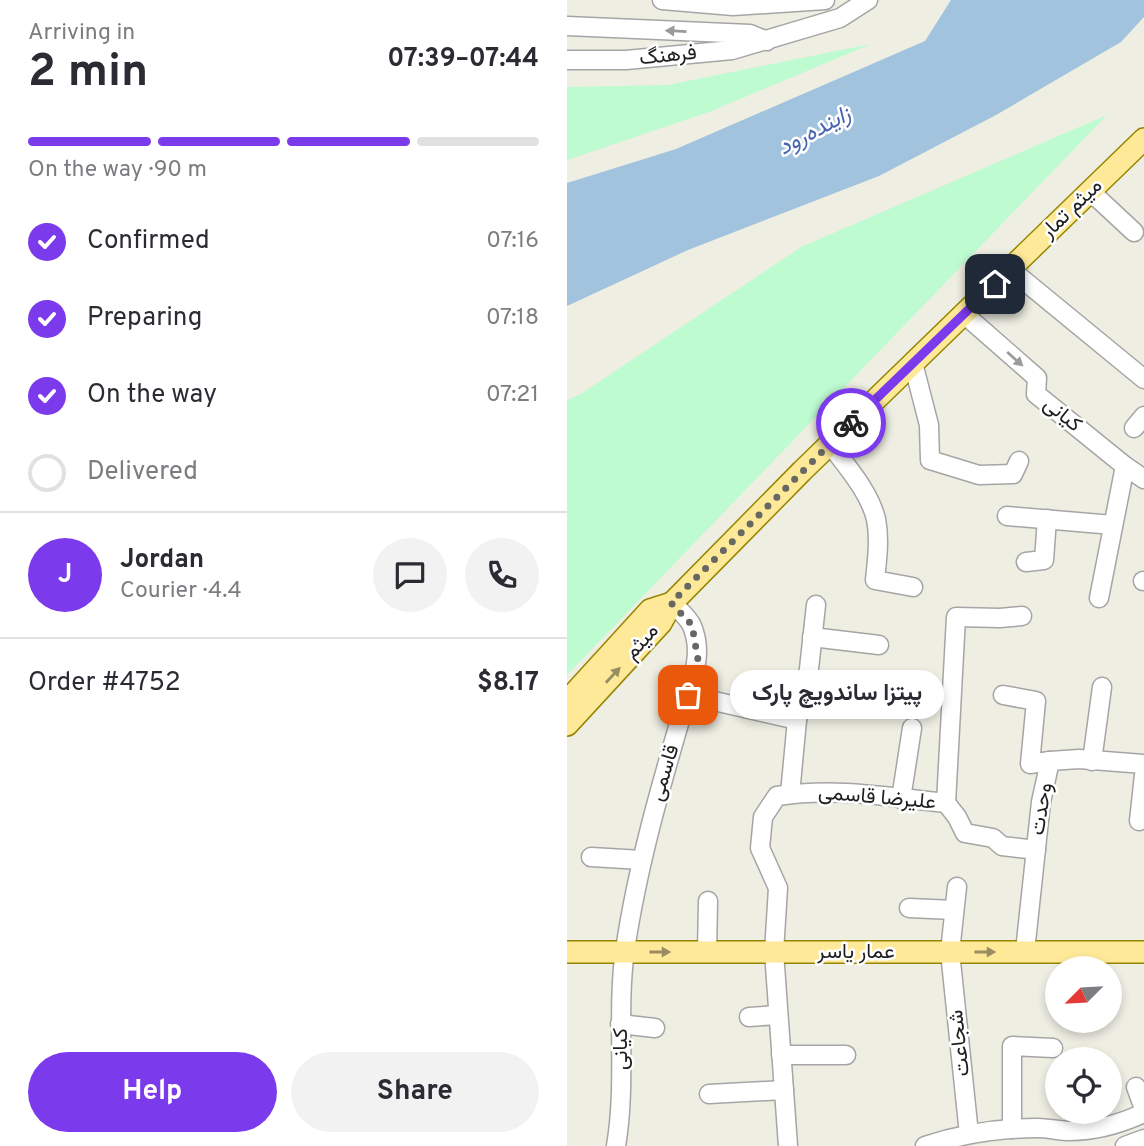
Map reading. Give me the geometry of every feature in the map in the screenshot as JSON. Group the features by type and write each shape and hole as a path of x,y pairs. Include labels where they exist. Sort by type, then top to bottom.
{"main road":[{"name":"میثم تمار","path":"671,603 830,444 1144,139"},
{"name":"میثم","path":"567,701 650,610 671,603"},
{"name":"میثم","path":"567,725 661,623 671,603"},
{"name":"عمار یاسر","path":"567,952 1144,951"}],"street":[{"path":"662,0 732,3 824,0"},
{"name":"فرهنگ","path":"567,61 626,60 732,50 840,18 868,0"},
{"path":"732,3 735,34"},
{"name":"فرهنگ","path":"567,26 750,34 767,41"},
{"path":"1090,191 1134,232"},
{"path":"1010,269 1144,379"},
{"name":"کیانی","path":"964,314 1037,378 1036,394 1144,479"},
{"path":"913,363 929,425 930,460 979,475 1013,474 1019,461"},
{"path":"830,444 861,486 875,518 878,547 875,580 913,587"},
{"path":"1099,598 1125,466"},
{"path":"1007,516 1114,525"},
{"path":"1026,562 1044,561 1047,519"},
{"name":"قاسمی","path":"625,952 642,860 660,786 698,660 692,625 671,603"},
{"path":"790,794 797,720 809,669 816,605"},
{"path":"946,803 956,617 1022,616"},
{"path":"812,637 879,645"},
{"path":"1092,761 1102,687"},
{"path":"688,695 797,720"},
{"path":"1003,695 1036,701 1030,764 1050,761"},
{"path":"901,799 912,728"},
{"name":"وحدت","path":"1025,951 1041,802 1050,761 1144,764"},
{"path":"1139,821 1144,775"},
{"name":"علیرضا قاسمی","path":"788,1146 774,952 778,888 759,848 763,817 777,796 814,791 847,792 946,803 965,833 993,838 1002,846 1036,850"},
{"path":"591,857 642,860"},
{"name":"شجاعت","path":"957,887 950,952 969,1134"},
{"path":"707,952 708,901"},
{"path":"909,908 954,910"},
{"name":"کیانی","path":"616,1146 621,1100 620,1024 625,952"},
{"path":"749,1017 778,1015"},
{"path":"620,1024 655,1028"},
{"path":"1012,1129 1012,1046 1045,1048"},
{"path":"781,1055 846,1055"},
{"path":"925,1146 969,1134 1012,1129 1094,1130 1124,1122 1144,1111 1136,1087"},
{"path":"709,1094 784,1090"},
{"path":"1125,1146 1144,1139"}],"green space":[{"path":"871,44 709,112 567,160 567,87 668,85"},
{"path":"1107,115 567,675 567,400 579,395 801,247"}],"water":[{"name":"زاینده‌رود","path":"951,0 1144,0 1144,17 1121,42 996,115 879,176 688,250 567,306 567,183 676,149 925,41"}],"way so far":[{"path":"688,695 698,660 692,625 671,603 851,423"}],"place":[{"name":"پیتزا ساندویچ پارک","path":"688,695"}],"route":[{"path":"851,423 995,284"}]}
